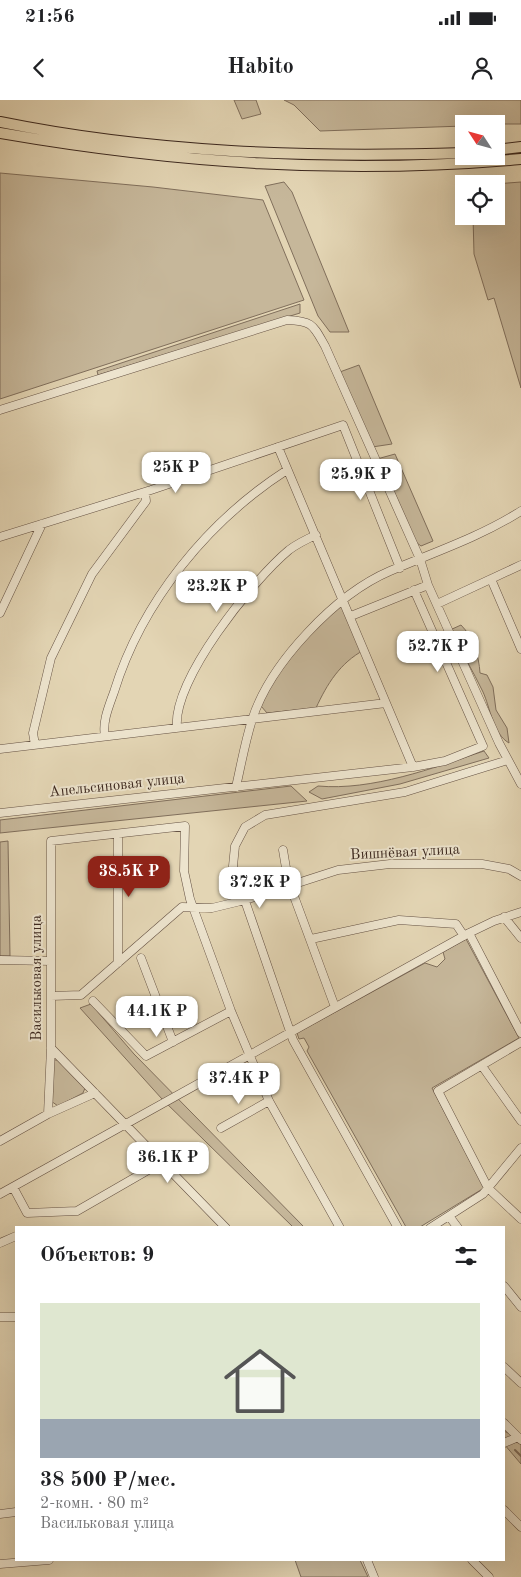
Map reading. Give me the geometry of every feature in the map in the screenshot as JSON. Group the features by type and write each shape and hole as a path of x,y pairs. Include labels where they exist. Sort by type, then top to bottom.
{"main road":[{"path":"0,122 104,138 179,146 309,155 455,153"},
{"path":"0,133 104,150 242,163 372,167 468,164 521,159"},
{"path":"177,158 179,146"},
{"path":"505,149 521,147"}],"street":[{"path":"0,410 287,320 303,321 313,325 325,346 420,559 428,585 508,760 521,784"},
{"path":"0,536 145,492 343,425 400,568"},
{"path":"278,447 344,599 413,767"},
{"path":"105,736 104,729 107,714 120,672 148,612 186,559 220,524 268,482 287,470"},
{"path":"35,745 33,733 51,658 92,574 146,501 145,492"},
{"path":"236,787 252,719 273,676 306,633 344,599 389,571 474,538 521,511"},
{"path":"0,613 42,524"},
{"path":"177,728 176,715 190,680 219,629 251,588 290,549 316,534"},
{"path":"437,604 521,565"},
{"path":"491,579 521,649"},
{"path":"351,616 428,585"},
{"name":"Апельсиновая улица","path":"0,813 413,767 445,761 483,746 414,590"},
{"path":"0,749 386,703"},
{"path":"397,1226 290,1032 233,866 234,846 245,827 265,815 405,792 508,760"},
{"path":"118,963 118,834 185,826 184,871 194,907 231,1011 269,1101 339,1226"},
{"name":"Васильковая улица","path":"48,1114 51,1048 51,841 118,834"},
{"path":"283,850 291,886 335,1008"},
{"name":"Вишнёвая улица","path":"51,996 81,995 182,907 212,908 245,900 338,870 390,864 482,864 509,869 521,876"},
{"path":"0,1194 249,1057 290,1032 466,934 504,917 521,912"},
{"path":"504,917 521,938"},
{"path":"311,939 399,920 456,924 466,934 521,1033"},
{"path":"141,958 173,1042"},
{"path":"0,960 51,962"},
{"path":"93,1001 146,1056 231,1011"},
{"path":"521,1042 438,1091 488,1188 521,1219"},
{"path":"51,1048 224,1226"},
{"path":"482,1066 521,1122"},
{"path":"0,1141 48,1114 95,1092"},
{"path":"221,1128 269,1101"},
{"path":"433,1226 483,1194 521,1148"},
{"path":"13,1187 27,1213 77,1211 162,1162"},
{"path":"449,1216 456,1226"},
{"path":"0,1243 15,1236"},
{"path":"505,1287 521,1307"},
{"path":"0,1316 15,1317"},
{"path":"505,1368 521,1384"},
{"path":"505,1424 520,1438 505,1443"},
{"path":"505,1511 521,1527"},
{"path":"0,1514 15,1512"},
{"path":"0,1564 37,1561"},
{"path":"367,1561 374,1577"},
{"path":"473,1561 485,1576"}],"shaded area":[{"path":"234,100 256,100 261,114 242,119"},
{"path":"284,100 521,100 521,124 505,124 505,115 455,115 455,126 320,131 294,105"},
{"path":"0,173 153,187 263,200 304,300 0,399"},
{"path":"284,182 292,192 349,332 330,332 318,316 265,186"},
{"path":"521,182 521,388 494,298 488,300 474,254 473,225 505,225 505,183"},
{"path":"300,304 300,313 98,375 97,371"},
{"path":"359,365 392,444 372,447 337,373"},
{"path":"395,454 433,541 421,546 408,536 377,459"},
{"path":"337,607 345,607 364,650 348,661 335,675 316,708 267,713 261,706 276,677 303,641"},
{"path":"461,625 475,647 480,673 487,675 493,687 496,710 507,728 509,743 499,733 483,692 450,630"},
{"path":"484,751 489,758 400,784 322,799 309,792 318,786 339,787 381,782"},
{"path":"291,786 307,801 0,833 0,820"},
{"path":"8,841 10,956 0,956 0,842"},
{"path":"466,939 519,1038 432,1088 484,1188 422,1226 405,1226 307,1051 309,1047 304,1038 299,1039 297,1033 425,963 437,967 445,959 443,952"},
{"path":"91,1004 134,1054 303,1226 292,1226 162,1099 80,1008"},
{"path":"54,1060 60,1060 85,1088 83,1093 58,1106 51,1101 51,1064"},
{"path":"505,1432 521,1445 521,1464 505,1445"},
{"path":"295,1561 360,1561 368,1577 301,1577"}],"waterway":[{"path":"515,1450 521,1456"}]}
